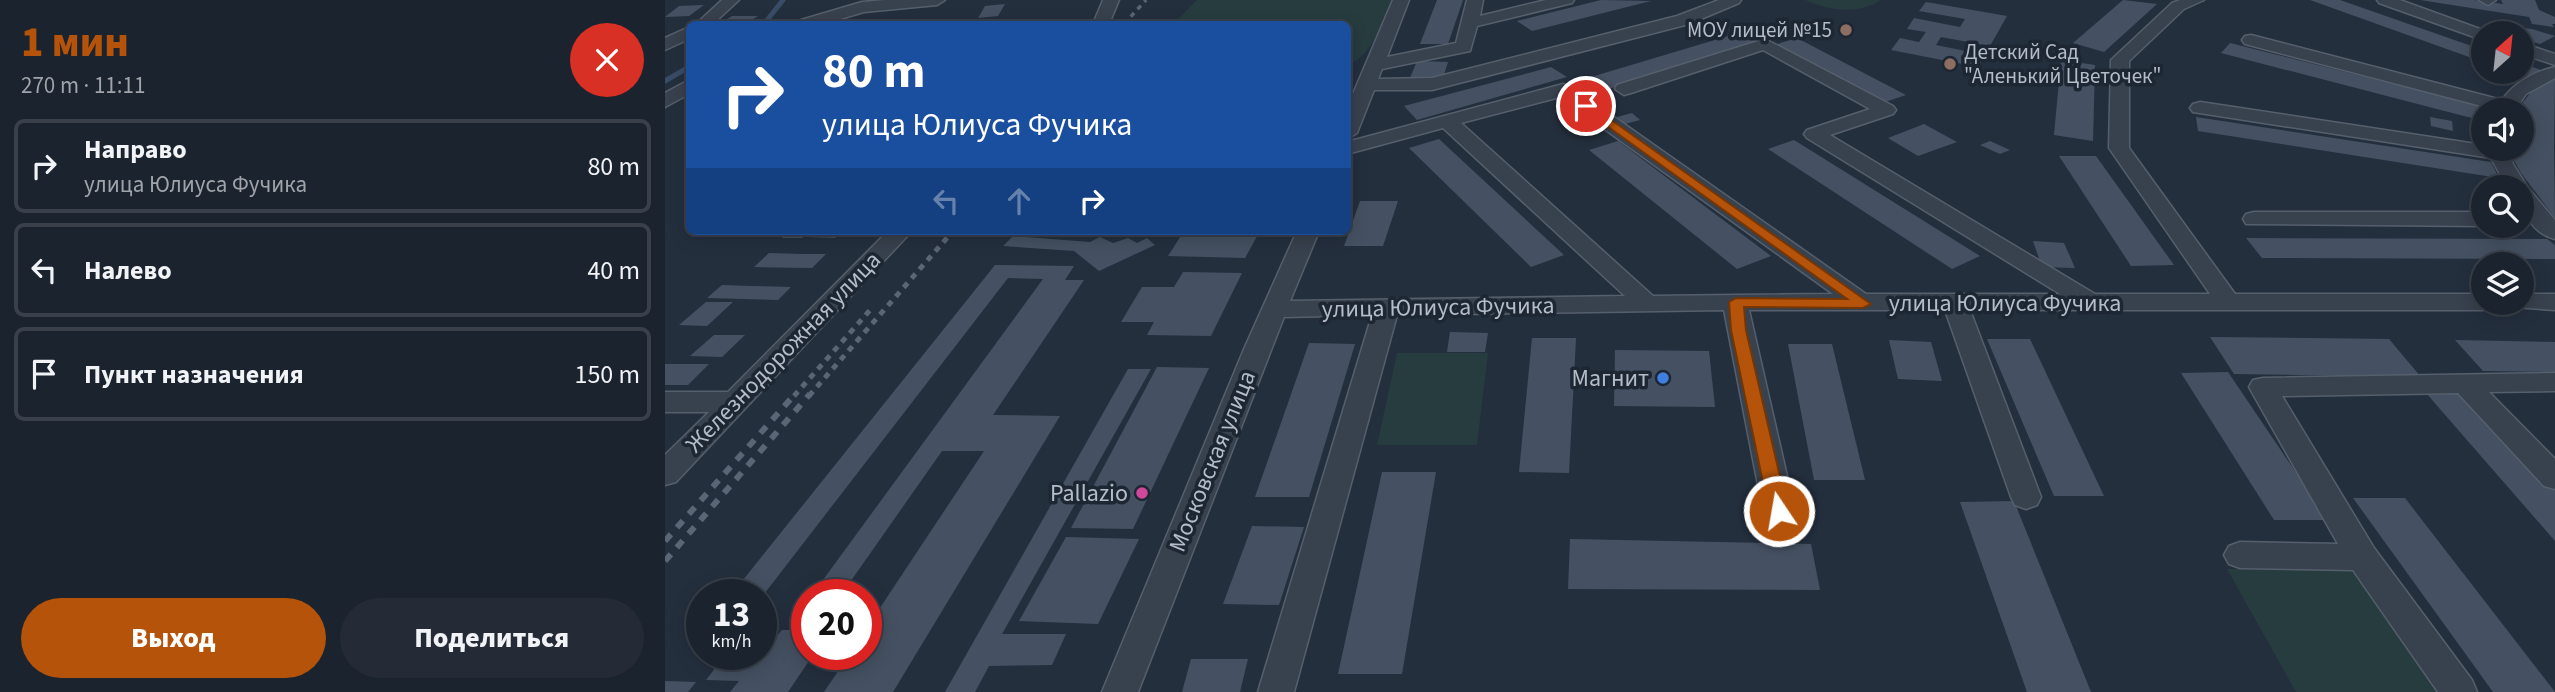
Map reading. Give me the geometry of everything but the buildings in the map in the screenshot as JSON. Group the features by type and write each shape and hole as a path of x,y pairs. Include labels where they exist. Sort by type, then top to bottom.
{"street":[{"path":"707,21 731,0"},
{"path":"817,21 862,8 937,0"},
{"path":"1103,21 1111,0"},
{"path":"1351,124 1401,0"},
{"path":"1377,64 1464,47 1475,0"},
{"path":"1470,23 1566,0"},
{"path":"1369,85 1432,84 1683,20 1733,0"},
{"path":"2196,0 2178,6 2120,60 2119,148 2229,303"},
{"path":"2385,0 2471,30"},
{"path":"665,45 686,34"},
{"path":"2251,40 2471,100"},
{"path":"1624,89 1765,44 1886,110 1814,134 2091,303"},
{"path":"2534,52 2555,60"},
{"path":"2512,98 2530,81 2555,72"},
{"path":"665,101 686,88"},
{"path":"1351,147 1563,90 1863,304"},
{"path":"2200,108 2471,147"},
{"path":"1448,122 1649,304"},
{"path":"2254,219 2471,219"},
{"name":"Железнодорожная улица","path":"665,474 897,235"},
{"name":"Московская улица","path":"1120,692 1306,235"},
{"path":"1736,302 1738,330 1779,511"},
{"name":"улица Юлиуса Фучика","path":"1275,309 1736,302 2471,302"},
{"path":"1955,303 2026,497"},
{"path":"1276,692 1387,307"},
{"path":"2459,692 2363,557 2263,387 2555,382"},
{"path":"2465,384 2555,478"},
{"path":"665,402 734,402"},
{"path":"2240,555 2363,557"}],"green space":[{"path":"1197,0 1392,0 1370,46 1351,63 1351,21 1176,21"},
{"path":"1805,0 1881,0 1863,8 1844,10"},
{"path":"1397,353 1488,353 1477,445 1377,445"},
{"path":"2227,569 2352,569 2436,692 2296,692"}],"waterway":[{"path":"766,21 783,0"},
{"path":"665,81 686,69"}],"railway":[{"path":"1127,21 1146,0"},
{"path":"809,396 950,235"},
{"path":"794,396 871,309"},
{"path":"665,541 795,394"},
{"path":"665,561 810,394"}],"place":[{"name":"МОУ лицей №15","path":"1846,30"},
{"name":"Детский Сад \"Аленький Цветочек\"","path":"1950,64"},
{"name":"Магнит","path":"1663,378"},
{"name":"Pallazio","path":"1142,493"}],"route":[{"path":"1586,106 1863,304 1736,302 1738,330 1779,511"}]}
